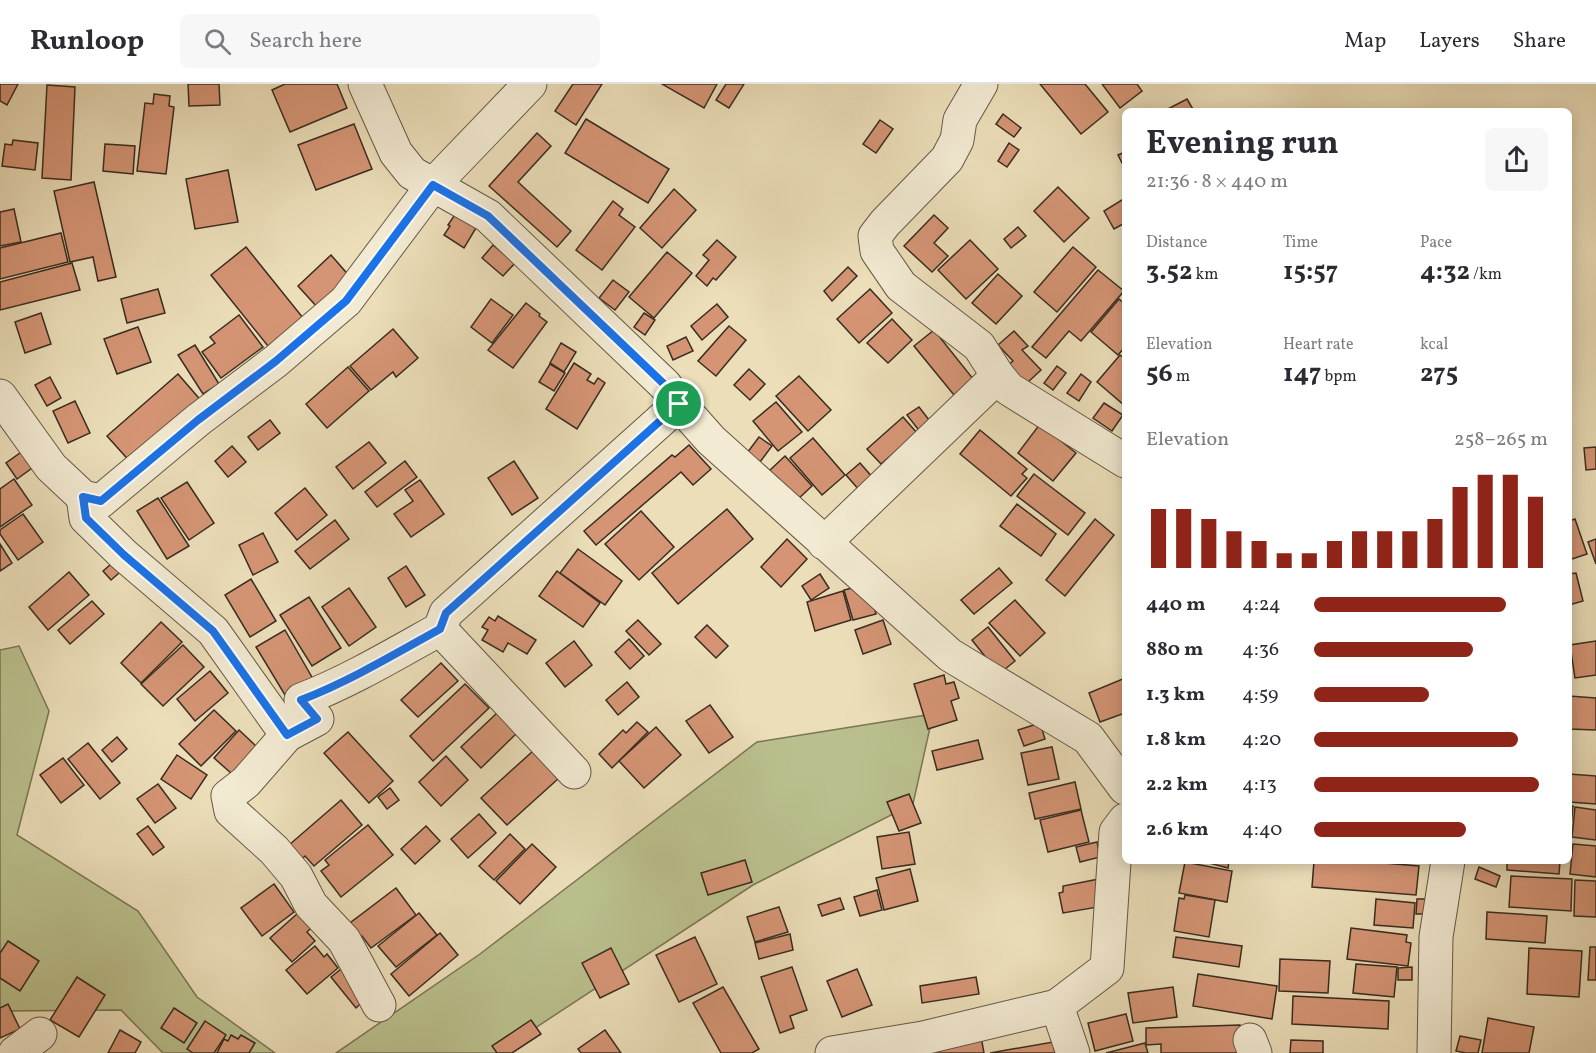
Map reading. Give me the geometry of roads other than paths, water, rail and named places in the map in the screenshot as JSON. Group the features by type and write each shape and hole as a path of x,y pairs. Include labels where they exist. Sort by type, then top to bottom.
{"street":[{"path":"366,84 396,153 412,173 488,216 665,385 711,440 824,543 950,655 1088,738 1122,784"},
{"path":"90,505 276,361 346,301 433,185 530,84"},
{"path":"981,84 960,120 957,140 947,159 875,236 877,251 901,286 979,346 1009,389 1122,459"},
{"path":"824,543 998,376"},
{"path":"0,396 51,467 90,505 124,555 213,631 287,735"},
{"path":"379,1005 344,940 311,905 296,876 273,850 231,811 228,796 246,782 287,735 317,719 301,700 369,669 440,629 446,613 679,404"},
{"path":"440,629 574,772"},
{"path":"832,1053 923,1038 1057,1006 1107,968 1116,832 1122,824"},
{"path":"1434,1053 1437,937 1448,864"},
{"path":"1057,1006 1073,1053"}]}
